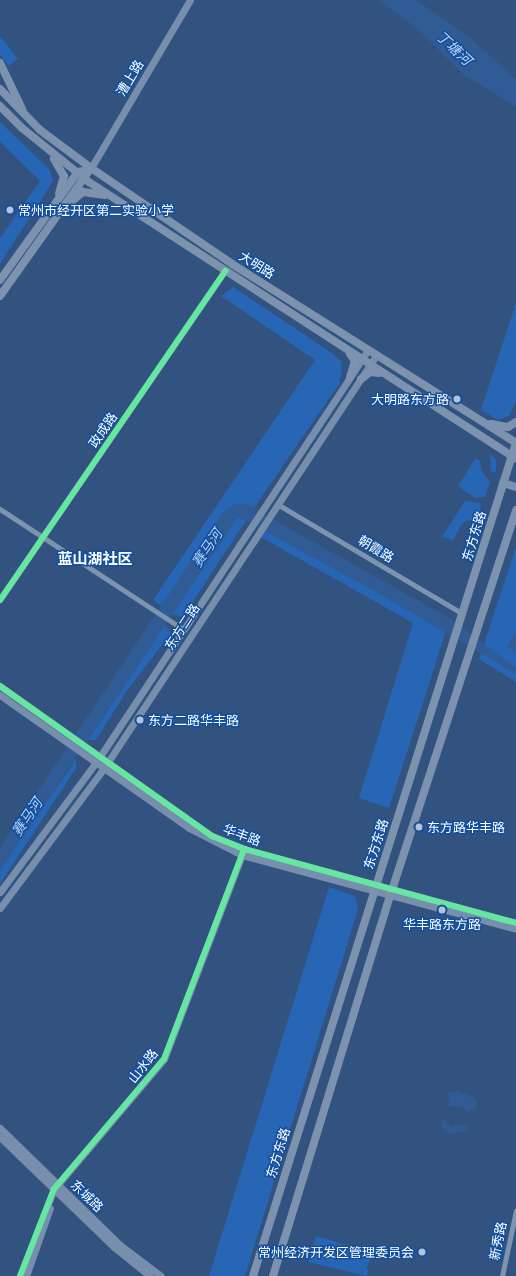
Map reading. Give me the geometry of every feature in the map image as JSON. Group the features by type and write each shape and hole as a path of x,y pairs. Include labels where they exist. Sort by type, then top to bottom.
{"main road":[{"name":"漕上路","path":"91,168 190,0"},
{"path":"2,66 24,114"},
{"name":"大明路","path":"0,89 24,114 91,168 368,350 516,443"},
{"name":"大明路","path":"0,106 40,144 80,175 224,271 513,458"},
{"path":"0,114 22,128"},
{"path":"40,144 61,167 64,176 52,207"},
{"path":"0,280 52,207 80,175 91,168"},
{"path":"0,296 47,230 80,175"},
{"path":"47,230 84,192 100,193 121,203"},
{"path":"347,350 355,361 350,377"},
{"name":"东方二路","path":"0,892 97,760 368,350"},
{"name":"东方二路","path":"0,908 105,766 376,355"},
{"path":"361,379 370,372 384,375"},
{"path":"478,420 499,427 516,422"},
{"name":"东方东路","path":"253,1276 374,887 462,617 503,483 513,458 516,443"},
{"path":"503,483 516,487"},
{"path":"273,1276 392,891 516,510"},
{"name":"华丰路","path":"0,686 68,739 188,828 243,852 516,923"},
{"name":"华丰路","path":"0,694 68,739"},
{"name":"山水路","path":"20,1276 57,1189 164,1059 243,852"},
{"name":"华丰路","path":"392,891 516,929"},
{"name":"东城路","path":"0,1128 57,1189 150,1276"},
{"name":"东城路","path":"0,1137 135,1259 161,1276"},
{"name":"山水路","path":"26,1276 57,1189"}],"street":[{"name":"政成路","path":"0,600 224,271"},
{"name":"朝霞路","path":"277,504 462,617"},
{"path":"0,509 183,629"},
{"name":"新秀路","path":"502,1276 516,1210"}],"shaded area":[{"path":"0,36 18,59 9,66 0,55"},
{"path":"0,122 49,169 53,181 0,264 0,238 40,181 0,142"},
{"path":"233,287 332,353 341,361 342,371 339,384 254,508 246,504 223,513 162,606 153,600 315,360 221,296"},
{"path":"516,303 516,402 509,416 498,420 481,410"},
{"path":"490,454 496,460 496,473 491,471"},
{"path":"475,459 480,460 481,470 490,482 485,497 475,498 458,486"},
{"path":"465,501 481,503 479,518 463,522 453,540 442,537"},
{"path":"241,516 247,519 183,617 172,614 235,519"},
{"path":"266,530 446,631 389,808 359,798 413,623 261,537"},
{"path":"516,547 516,682 479,659"},
{"path":"165,625 171,633 126,692 96,740 88,740"},
{"path":"76,759 76,768 0,884 0,870"},
{"path":"329,887 355,896 358,909 245,1276 209,1276"},
{"path":"316,1236 374,1253 366,1268 369,1270 367,1276 308,1262"}],"water":[{"name":"丁塘河","path":"379,0 416,0 468,36 516,79 516,107 464,75 419,30"},
{"name":"赛马河","path":"235,504 246,504 451,619 516,668 516,674 371,589 238,517 0,870 0,848 223,513"},
{"path":"516,632 516,652 507,647"},
{"path":"457,1091 473,1097 477,1102 475,1109 468,1112 461,1106 449,1107 448,1093"},
{"path":"442,1118 451,1127 462,1125 468,1126 467,1130 451,1134 442,1127"}],"cycle path":[{"path":"0,600 225,271"},
{"path":"0,686 212,836 244,849 516,923"},
{"path":"20,1276 54,1189 164,1059 244,849"}],"place":[{"name":"常州市经开区第二实验小学","path":"10,210"},
{"name":"大明路东方路","path":"457,399"},
{"name":"东方二路华丰路","path":"140,720"},
{"name":"东方路华丰路","path":"419,827"},
{"name":"华丰路东方路","path":"442,910"},
{"name":"常州经济开发区管理委员会","path":"422,1252"}],"district":[{"name":"蓝山湖社区","path":"95,560"}]}
